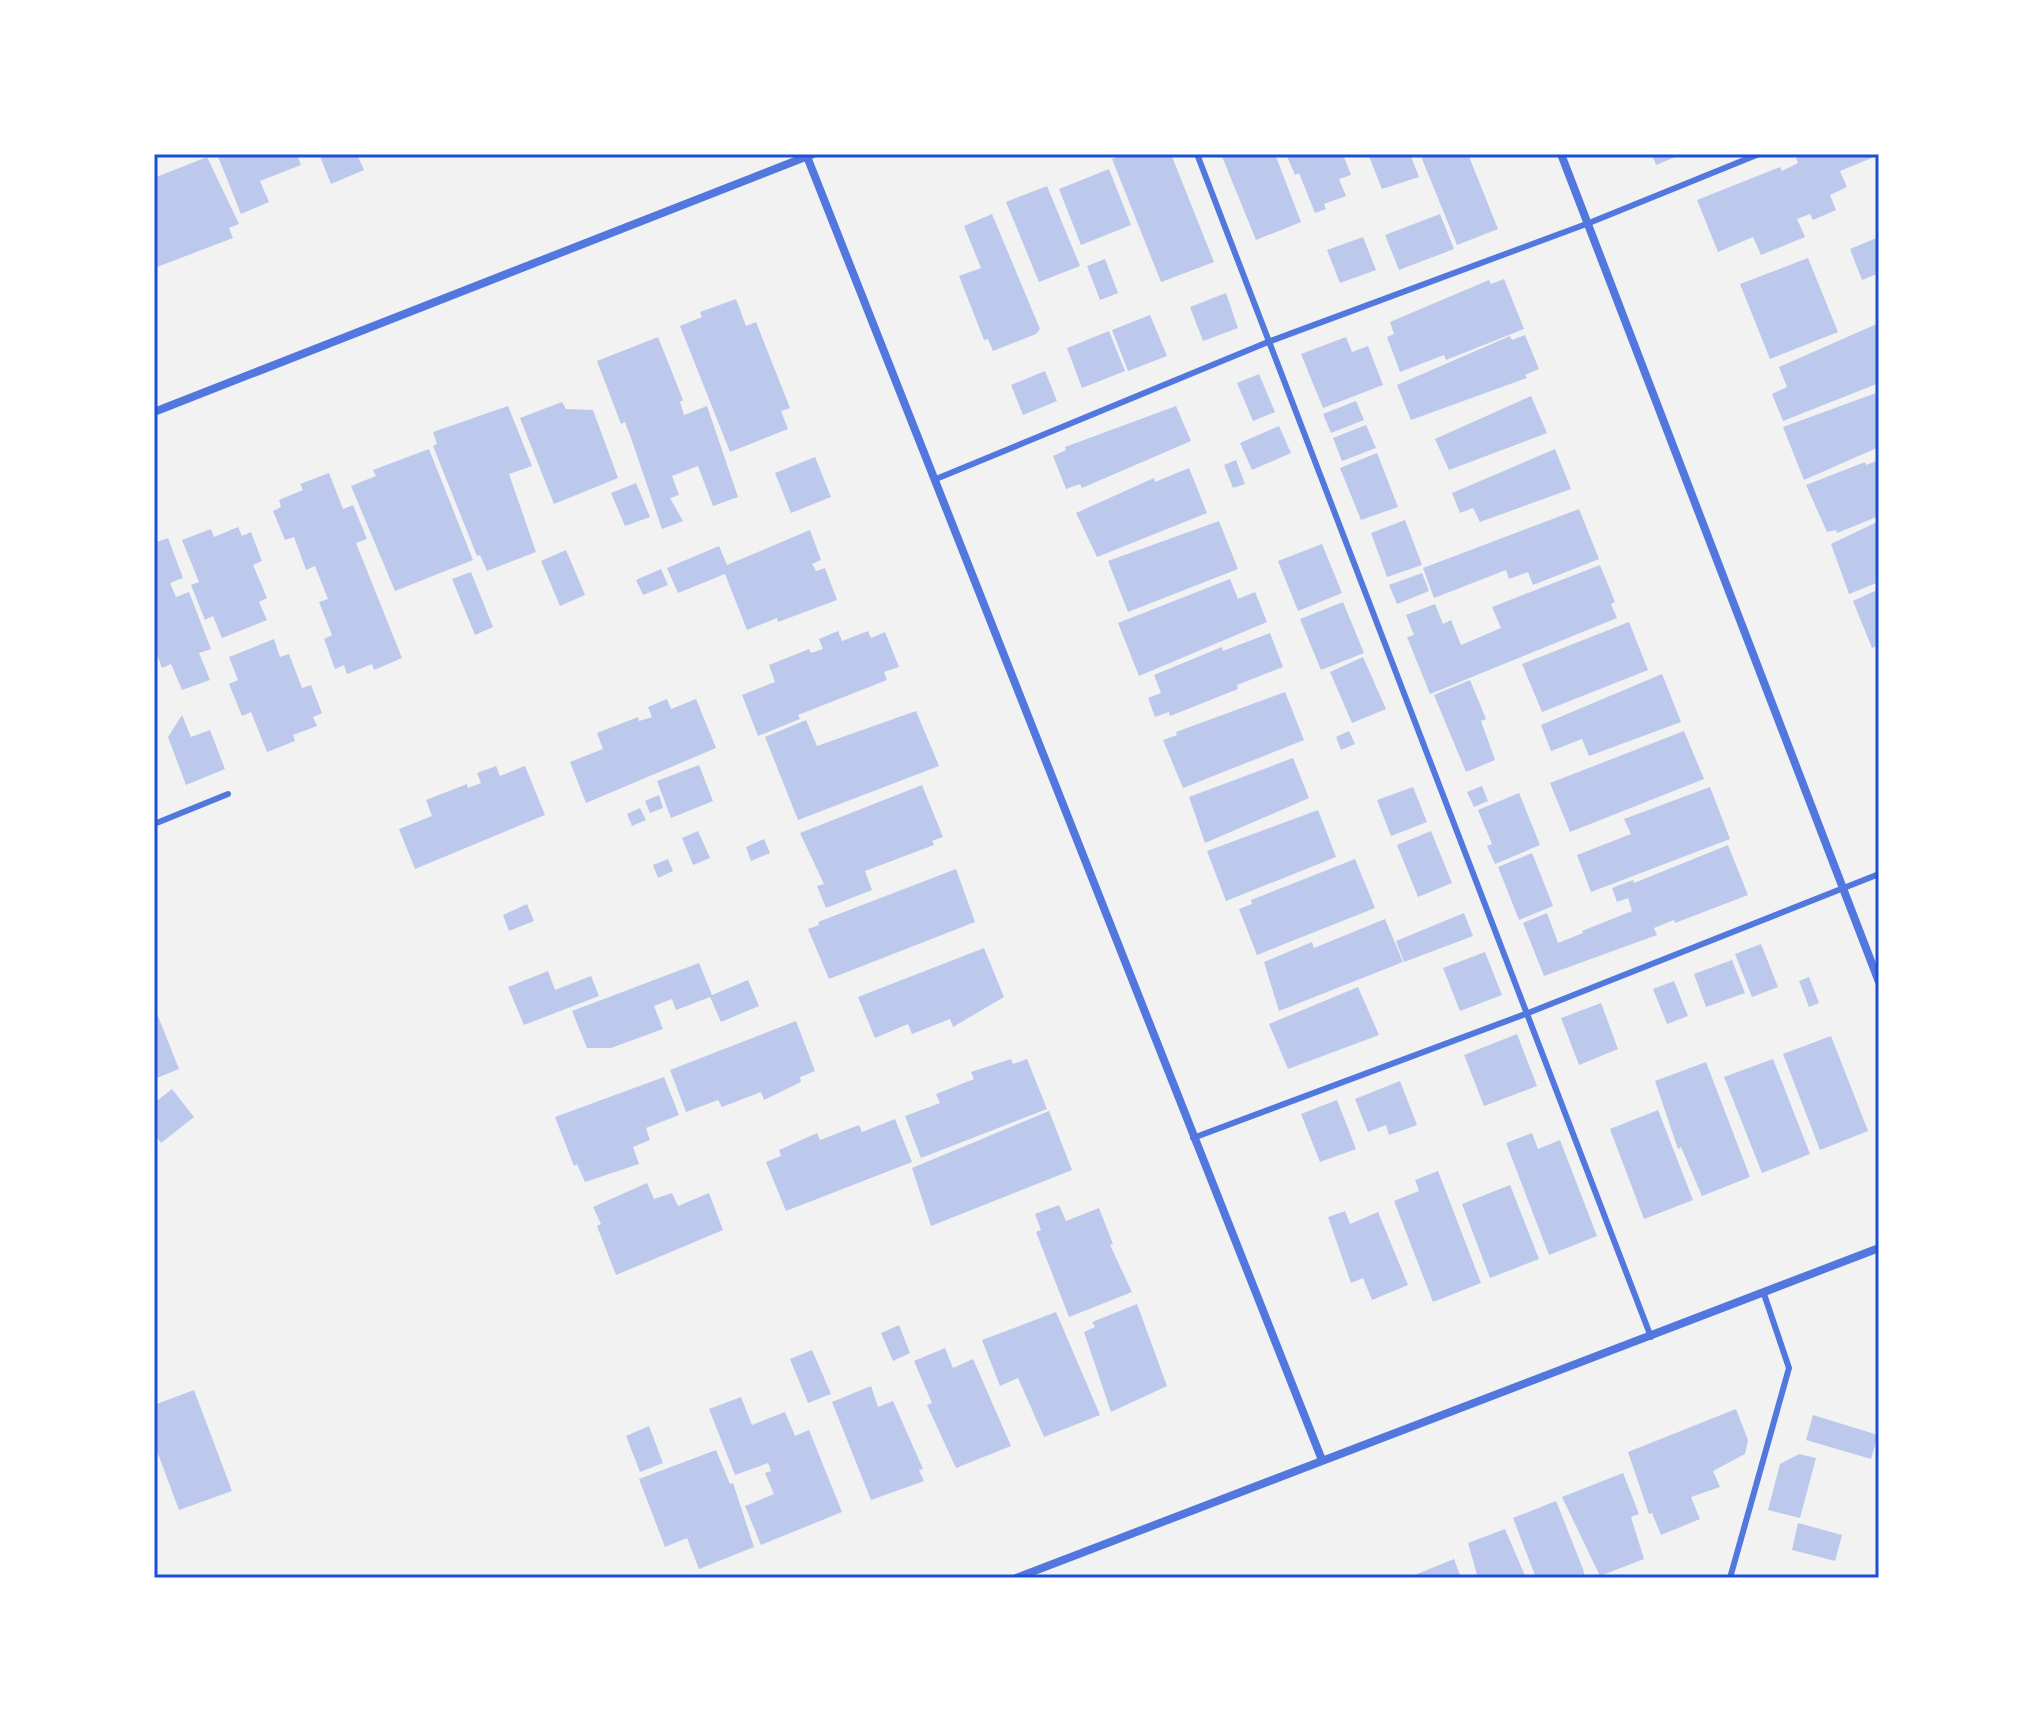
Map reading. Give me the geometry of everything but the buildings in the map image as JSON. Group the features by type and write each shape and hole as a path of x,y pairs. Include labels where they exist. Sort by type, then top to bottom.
{"street":[{"path":"1561,154 1879,982"},
{"path":"154,412 809,155 1322,1460"},
{"path":"1016,1578 1879,1248"}],"lane":[{"path":"1197,154 1651,1337"},
{"path":"936,479 1268,342 1589,223 1759,154"},
{"path":"154,824 228,794"},
{"path":"1193,1138 1528,1013 1879,874"},
{"path":"1730,1578 1789,1368 1764,1294"}]}
